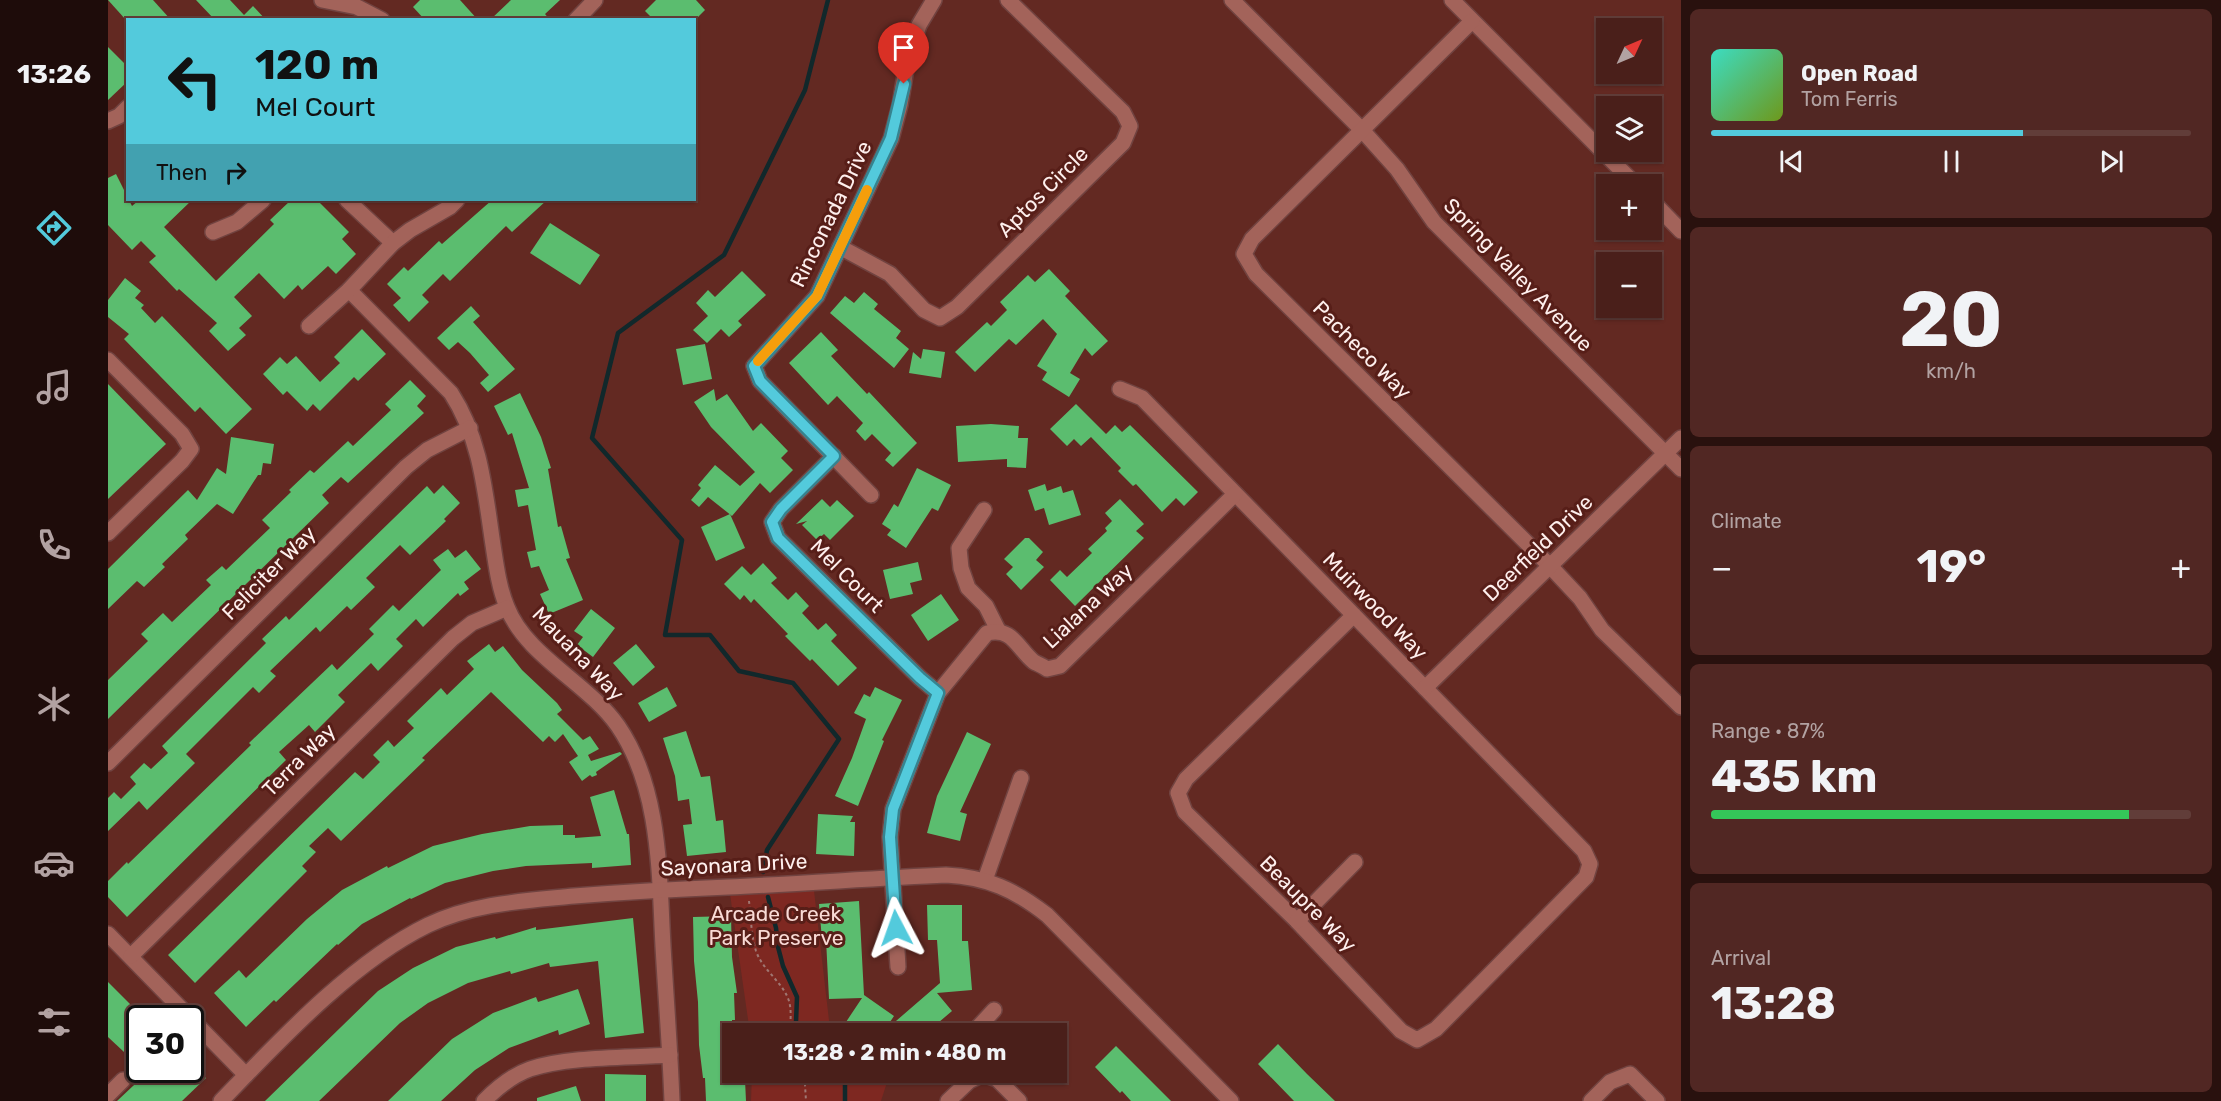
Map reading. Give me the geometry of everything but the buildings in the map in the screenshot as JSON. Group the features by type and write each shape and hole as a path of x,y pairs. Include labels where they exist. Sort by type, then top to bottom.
{"street":[{"path":"322,0 357,7 378,18"},
{"path":"578,18 595,0"},
{"name":"Rinconada Drive","path":"871,495 760,381 754,366 817,296 891,138 900,105 907,63 919,25 934,0"},
{"name":"Aptos Circle","path":"840,247 890,274 924,310 940,318 957,307 1123,143 1130,126 1123,112 1008,0"},
{"name":"Spring Valley Avenue","path":"1232,0 1362,130 1397,169 1434,222 1681,469"},
{"path":"1452,0 1625,174"},
{"name":"Pacheco Way","path":"1472,21 1252,239 1244,254 1256,274 1550,566 1580,598 1602,630 1681,707"},
{"path":"108,121 119,116 126,109"},
{"path":"213,232 237,222 262,201"},
{"path":"348,201 393,243"},
{"path":"309,327 350,290 393,243 456,201"},
{"path":"1662,211 1681,231"},
{"name":"Mauana Way","path":"350,290 451,393 470,428 482,469 497,572 507,608 521,631 540,651 597,701 618,727 632,753 645,787 656,834 672,1101"},
{"path":"108,360 182,434 191,449 182,461 108,532"},
{"name":"Muirwood Way","path":"1120,389 1142,398 1584,851 1590,864"},
{"name":"Feliciter Way","path":"108,763 406,467 427,450 470,428"},
{"name":"Deerfield Drive","path":"1425,688 1681,438"},
{"name":"Mel Court","path":"834,456 781,509 772,522 778,538 938,693"},
{"name":"Lialana Way","path":"998,630 1010,636 1034,662 1047,669 1060,666 1235,494"},
{"path":"898,967 890,837 893,809 938,693 987,633 998,630 986,606 968,588 961,568 959,548 984,510"},
{"name":"Terra Way","path":"131,956 453,638 472,623 507,608"},
{"name":"Beaupre Way","path":"1354,615 1186,779 1178,794 1185,812 1297,921 1401,1031 1417,1040 1436,1029 1586,877 1590,864"},
{"path":"985,880 1021,778"},
{"path":"1297,921 1355,862"},
{"name":"Sayonara Drive","path":"221,1101 328,995 357,971 395,944 427,926 456,914 499,903 660,889 958,875 970,876 1000,885 1027,900 1047,915 1231,1101"},
{"path":"108,933 246,1075"},
{"path":"982,1023 994,1010"},
{"path":"484,1101 499,1087 529,1070 557,1062 670,1055"},
{"path":"1591,1101 1610,1082 1630,1074 1657,1101"},
{"path":"108,1095 123,1080"},
{"path":"948,1101 967,1083"},
{"path":"1001,1083 1019,1101"}],"path":[{"path":"748,886 752,933 757,952 765,969 785,992 792,1015 791,1023"},
{"path":"804,1083 806,1101"}],"green space":[{"name":"Arcade Creek Park Preserve","path":"813,882 829,1023 749,1023 729,887"},
{"path":"752,1083 887,1083 881,1101 751,1101"}],"waterway":[{"path":"763,872 767,850 839,739 793,683 739,671 710,635 665,635 682,540 592,438 618,333 724,255 805,90 828,0"},
{"path":"768,897 783,966 797,997 796,1023"},
{"path":"845,1083 845,1101"}],"slow traffic":[{"path":"758,361 817,296 867,190"}],"route":[{"path":"896,928 890,837 893,809 938,693 778,538 772,522 781,509 834,456 760,381 754,366 817,296 891,138 904,84"}]}
